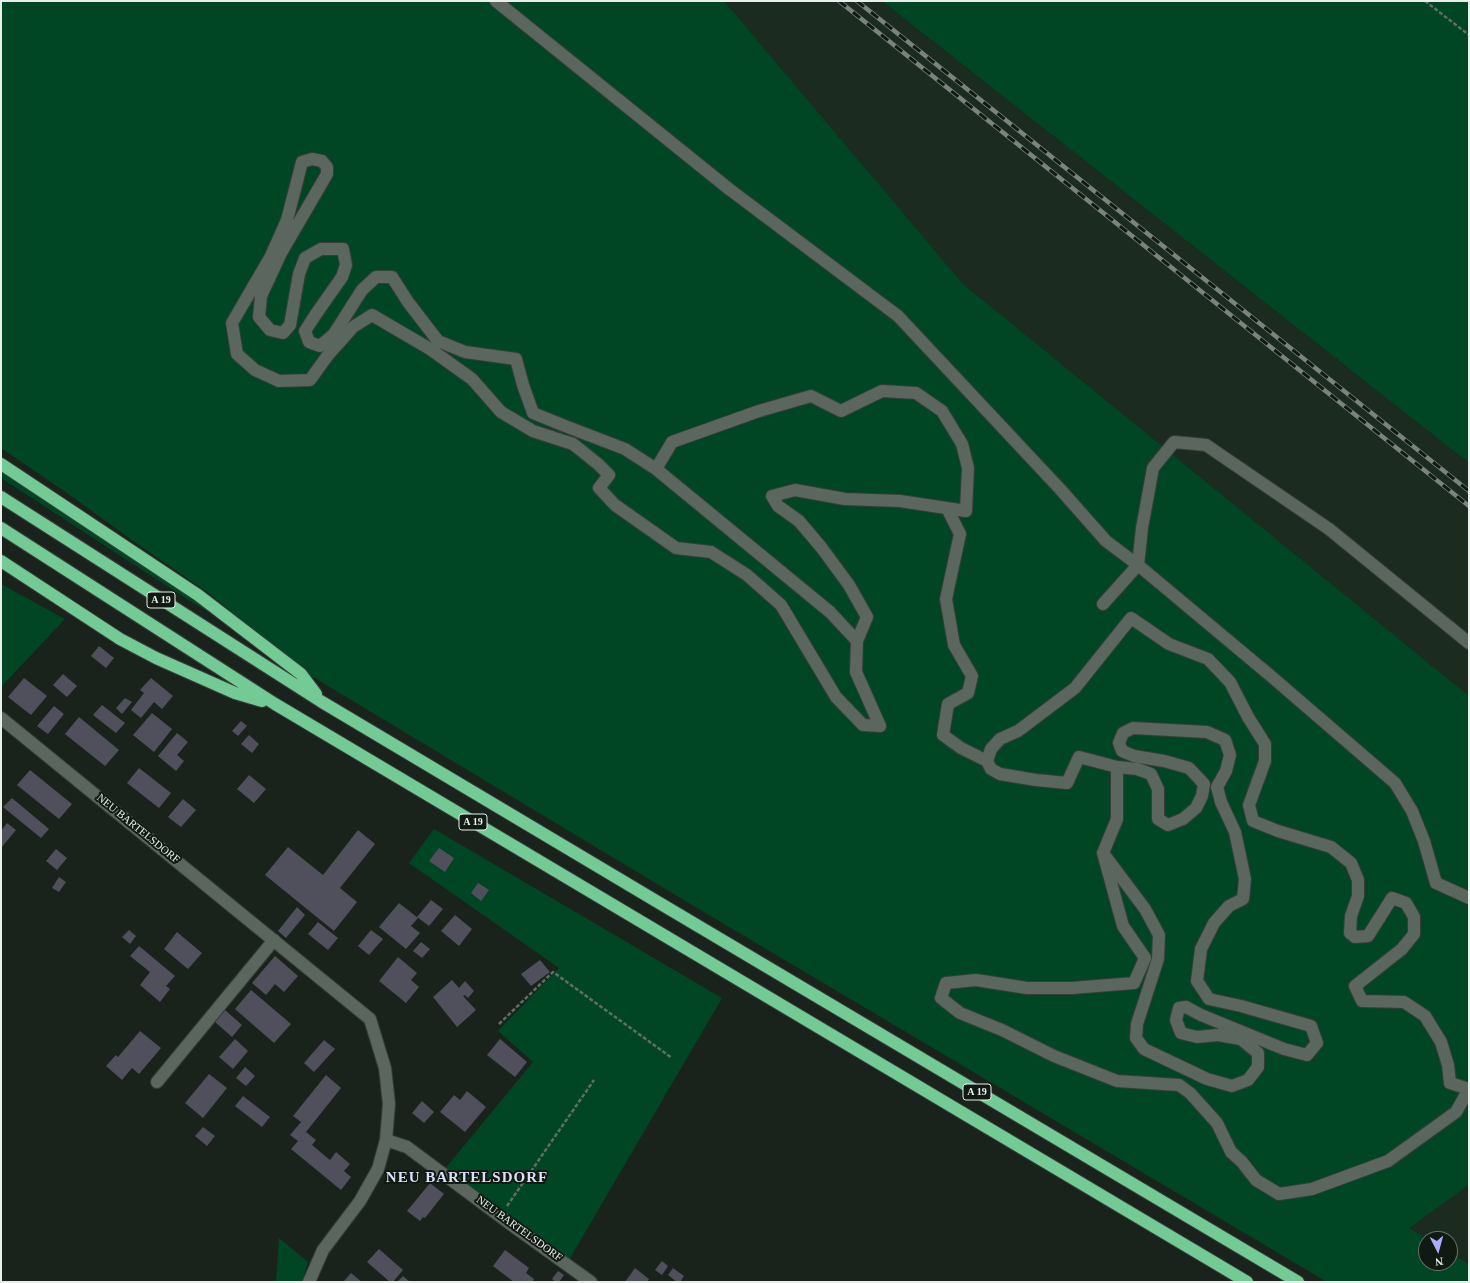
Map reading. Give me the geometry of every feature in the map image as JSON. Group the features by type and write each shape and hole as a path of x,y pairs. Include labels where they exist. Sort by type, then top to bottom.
{"highway":[{"path":"1,464 198,594 301,674 322,702"},
{"name":"A 19","path":"1,497 322,702 656,902 1298,1282"},
{"name":"A 19","path":"1,528 274,704 1247,1282"},
{"path":"1,561 120,639 235,693 274,704"}],"street":[{"path":"496,1 729,189 898,316 1060,489 1106,541 1138,565 1272,677 1395,783 1412,810 1424,841 1436,883 1469,898"},
{"path":"656,468 672,442 759,411 811,396 841,411 882,391 916,393 942,411 962,444 968,468 966,511 900,501 845,498 795,490 772,496 778,506 799,521 821,547 849,584 867,617 856,641 856,672 880,726 863,725 836,697 781,605 747,575 711,552 676,548 615,505 599,488 609,475 598,464 573,444 533,431 501,412 472,378 430,348 372,316 353,327 328,355 310,380 280,381 255,370 237,354 232,323 271,256 287,220 302,162 312,159 322,162 327,167 327,174 281,253 261,296 259,317 270,330 283,333 290,324 299,274 306,258 321,249 343,249 346,265 342,277 305,332 309,342 320,346 334,334 362,290 376,277 392,277 408,302 438,341 465,352 516,360 533,413 625,449 656,468 830,612 856,641"},
{"path":"1103,604 1138,565 1142,528 1153,468 1174,442 1206,445 1329,529 1469,643"},
{"path":"947,508 960,534 946,599 954,645 972,676 968,693 948,704 943,735 961,748 987,761 991,769 1000,774 1036,780 1067,782 1079,757 1117,767 1137,769 1151,774 1158,789 1158,819 1168,825 1183,819 1196,808 1202,796 1204,784 1189,768 1164,761 1134,756 1122,751 1119,743 1124,733 1133,728 1206,732 1225,740 1230,755 1226,770 1217,787 1220,802 1234,832 1245,879 1243,899 1229,906 1214,923 1201,949 1197,980 1210,999 1241,1006 1311,1026 1317,1043 1307,1055 1284,1049 1201,1015 1186,1007 1179,1008 1176,1020 1180,1033 1197,1037 1218,1035 1241,1039 1258,1053 1258,1067 1248,1080 1232,1086 1207,1079 1144,1049 1136,1038 1137,1024 1158,959 1159,935 1145,909 1103,853"},
{"path":"987,761 991,749 1000,738 1018,730 1075,688 1131,618 1169,644 1208,659 1230,682 1248,717 1265,744 1265,761 1249,805 1253,821 1278,831 1331,847 1351,863 1358,880 1358,896 1351,916 1350,933 1355,937 1368,936 1392,898 1406,903 1414,917 1414,934 1402,948 1355,986 1362,1001 1404,1002 1424,1016 1441,1042 1448,1065 1450,1083 1469,1089 1456,1112 1388,1161 1312,1189 1279,1194 1256,1180 1232,1152 1217,1123 1190,1093 1179,1085 1117,1081 1054,1056 1002,1030 960,1013 941,998 946,983 976,980 1027,988 1072,988 1134,983 1145,958 1123,926 1103,853 1117,819 1117,767"},
{"name":"NEU BARTELSDORF","path":"1,718 370,1020 385,1068 390,1104 386,1140 378,1169 360,1201 323,1250 309,1282"},
{"path":"157,1082 274,940"},
{"name":"NEU BARTELSDORF","path":"386,1140 407,1147 500,1217 591,1282"}],"path":[{"path":"1425,1 1469,36"},
{"path":"499,1024 553,972 672,1058"},
{"path":"500,1217 594,1080"}],"shaded area":[{"path":"724,1 882,1 1469,463 1469,696 963,284"},
{"path":"1469,1185 1469,1264 1458,1258 1458,1231 1418,1231 1418,1234 1409,1228"}],"green space":[{"path":"1,1 724,1 963,284 1469,696 1469,1185 1409,1228 1418,1234 1418,1271 1458,1271 1458,1258 1469,1264 1469,1282 1327,1282 687,902 303,671 210,594 1,448"},
{"path":"882,1 1469,1 1469,463 1455,452"},
{"path":"1,471 211,610 209,612 190,601 1,478"},
{"path":"1,584 65,619 1,687"},
{"path":"434,829 722,998 569,1260 444,1170 533,1062 498,1031 559,968 409,863"},
{"path":"279,1238 308,1262 302,1282 276,1282"}],"building":[{"path":"99,646 114,658 106,668 91,656"},
{"path":"63,674 77,686 67,697 53,685"},
{"path":"24,678 47,696 31,715 8,697"},
{"path":"151,678 173,696 162,709 154,702 141,718 131,710 144,693 140,690"},
{"path":"125,698 132,702 122,714 116,708"},
{"path":"102,705 125,723 116,733 93,715"},
{"path":"54,706 64,714 48,734 37,726"},
{"path":"152,713 172,729 154,752 133,735"},
{"path":"79,717 119,750 105,766 65,734"},
{"path":"241,721 247,726 238,736 232,731"},
{"path":"177,733 188,742 177,755 184,761 176,771 158,756"},
{"path":"249,735 259,744 252,753 241,744"},
{"path":"139,768 171,793 159,808 127,783"},
{"path":"30,770 72,804 59,819 17,785"},
{"path":"249,775 266,789 254,803 237,789"},
{"path":"12,798 49,829 41,838 3,807"},
{"path":"183,799 196,810 181,827 168,817"},
{"path":"7,823 16,830 1,848 1,831"},
{"path":"358,830 375,844 340,888 357,902 334,931 265,875 288,847 323,875"},
{"path":"439,848 454,858 445,872 429,861"},
{"path":"56,849 67,858 57,870 46,861"},
{"path":"59,877 66,882 59,892 52,888"},
{"path":"478,883 489,890 481,901 471,893"},
{"path":"431,900 443,909 429,926 417,917"},
{"path":"399,903 418,918 411,926 420,933 406,949 379,927"},
{"path":"297,907 305,915 286,938 278,931"},
{"path":"455,915 472,929 459,946 441,931"},
{"path":"318,922 338,938 328,950 308,934"},
{"path":"129,930 136,936 130,944 122,937"},
{"path":"371,930 383,939 369,955 358,946"},
{"path":"177,932 202,953 188,969 164,949"},
{"path":"421,942 430,949 422,958 413,951"},
{"path":"139,946 175,976 166,986 170,989 160,1002 140,985 150,972 130,956"},
{"path":"275,956 298,976 284,992 275,984 266,995 252,983"},
{"path":"398,957 417,973 411,980 419,987 406,1003 379,981"},
{"path":"540,960 550,972 531,986 521,974"},
{"path":"452,980 459,988 465,981 474,991 468,998 465,995 463,996 476,1010 457,1027 433,997"},
{"path":"251,990 291,1024 274,1043 235,1009"},
{"path":"225,1010 242,1025 232,1037 215,1022"},
{"path":"140,1031 161,1048 139,1074 132,1068 122,1080 106,1066 116,1055 118,1057"},
{"path":"235,1039 248,1051 233,1069 219,1057"},
{"path":"500,1039 527,1062 515,1077 487,1055"},
{"path":"324,1040 335,1049 314,1072 304,1063"},
{"path":"245,1067 255,1076 246,1086 236,1078"},
{"path":"209,1074 227,1088 203,1118 185,1103"},
{"path":"326,1075 341,1088 306,1132 316,1140 312,1145 330,1160 336,1152 350,1164 344,1171 351,1177 341,1190 291,1149 298,1141 290,1135 301,1122 293,1116"},
{"path":"467,1091 486,1107 465,1132 440,1112 454,1095 460,1100"},
{"path":"243,1096 270,1117 262,1127 235,1106"},
{"path":"422,1101 434,1112 424,1123 412,1113"},
{"path":"203,1127 215,1136 207,1146 195,1136"},
{"path":"430,1183 444,1194 425,1218 423,1217 420,1221 407,1211"},
{"path":"379,1249 403,1270 393,1282 390,1282 367,1262"},
{"path":"505,1250 529,1268 526,1273 534,1279 532,1282 514,1282 493,1266"},
{"path":"662,1261 668,1266 662,1275 655,1270"},
{"path":"635,1268 649,1279 647,1282 625,1282"},
{"path":"673,1268 684,1276 680,1282 677,1282 668,1275"},
{"path":"558,1271 564,1275 559,1282 556,1282 552,1279"},
{"path":"351,1273 362,1282 345,1282 344,1281"},
{"path":"403,1276 410,1282 397,1282"}],"railway":[{"path":"839,1 1469,506"},
{"path":"857,1 1469,491"}],"district":[{"name":"NEU BARTELSDORF","path":"467,1178"}]}
